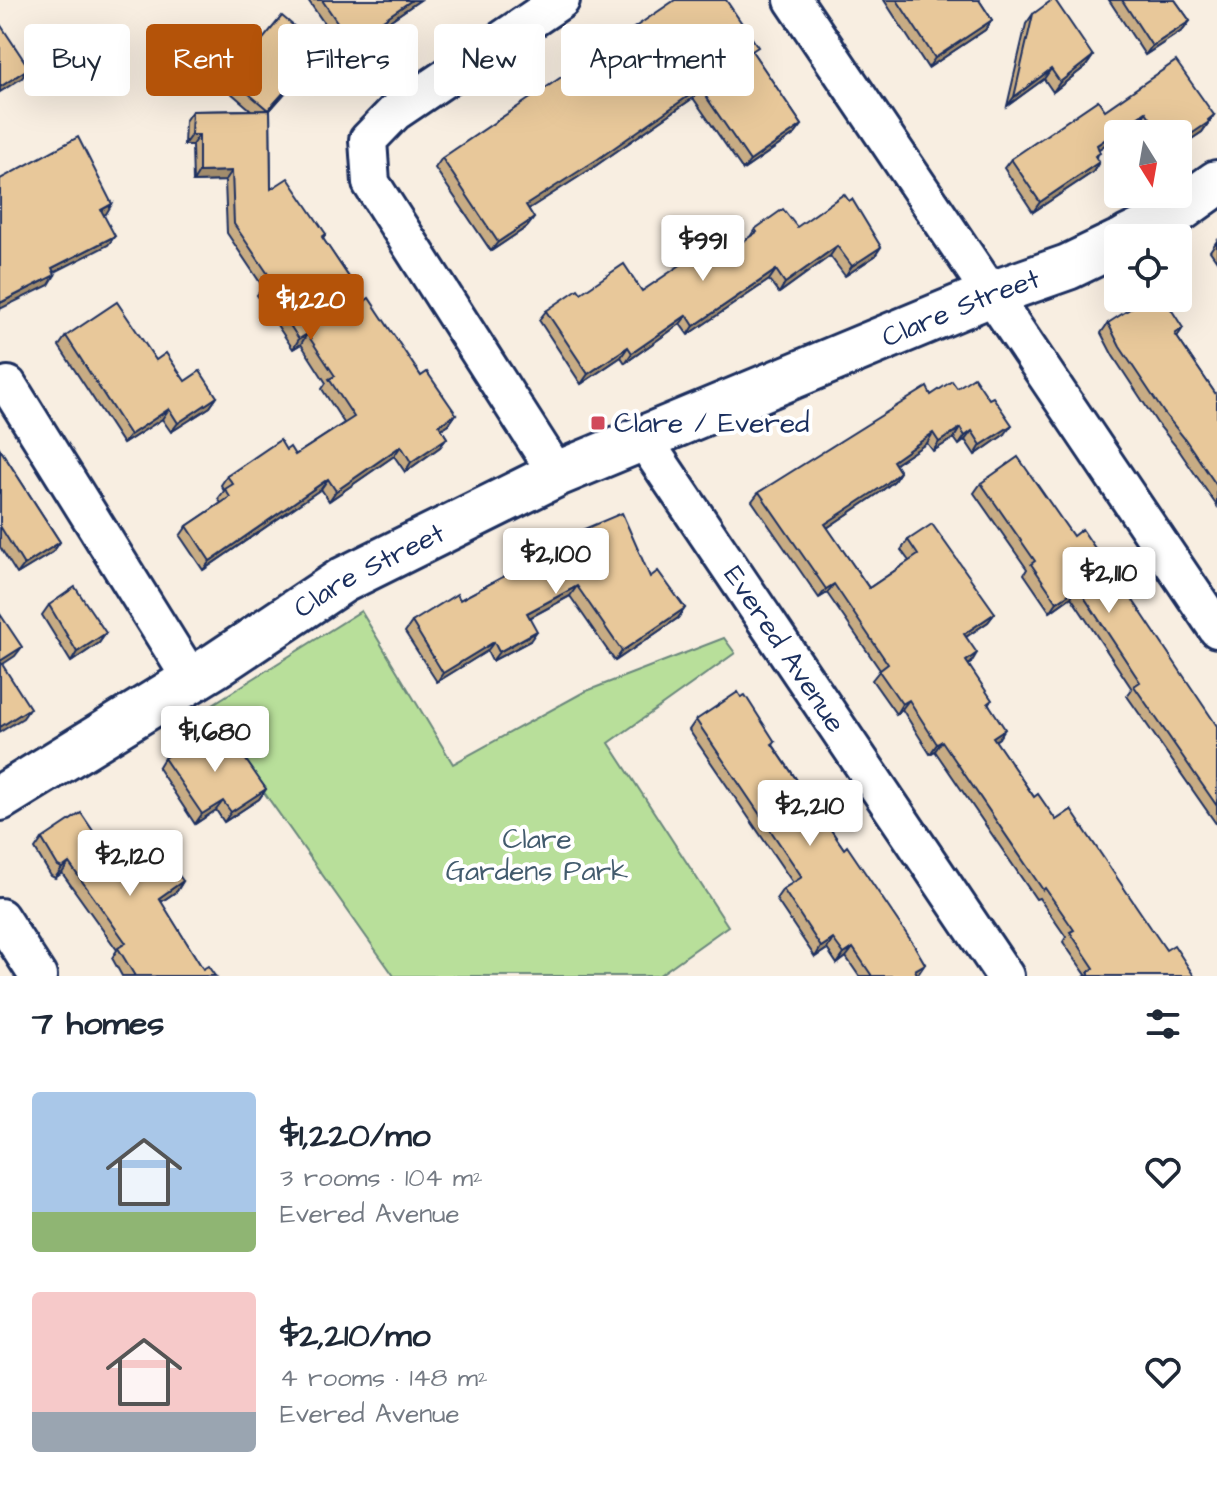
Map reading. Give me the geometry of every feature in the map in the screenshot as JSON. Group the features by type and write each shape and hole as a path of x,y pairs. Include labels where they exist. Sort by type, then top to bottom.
{"street":[{"path":"557,474 371,180 368,140 395,112 561,0"},
{"path":"793,0 1217,629"},
{"path":"1157,224 1217,183"},
{"name":"Clare Street","path":"0,798 343,580 557,474 1104,250"},
{"path":"8,385 191,679"},
{"name":"Evered Avenue","path":"644,440 1005,976"},
{"path":"0,917 38,976"}],"green space":[{"name":"Clare Gardens Park","path":"361,611 453,764 584,692 724,638 735,653 609,743 728,926 658,976 394,976 205,709"}],"building":[{"path":"322,0 412,0 377,24 339,24"},
{"path":"675,0 726,0 742,24 640,24"},
{"path":"897,0 979,0 992,20 935,58"},
{"path":"1055,0 1093,56 1060,82 1051,69 1014,97 1033,14"},
{"path":"1122,0 1175,0 1190,21 1152,46"},
{"path":"282,16 291,24 278,24 278,96 281,96 268,110 251,96 262,96 262,40"},
{"path":"0,24 24,60 24,71 0,87"},
{"path":"754,54 802,125 750,161 705,96 754,96"},
{"path":"1176,61 1214,115 1192,134 1192,120 1151,120 1146,112 1134,120 1104,120 1104,140 1097,145 1100,153 1095,156 1099,162 1040,202 1011,159 1098,100 1105,110"},
{"path":"561,77 561,96 689,96 526,205 534,218 498,242 442,158 533,96 545,96 545,88"},
{"path":"270,110 271,189 288,178 326,234 322,237 365,301 369,298 421,376 427,372 456,414 439,425 447,438 411,462 401,446 336,491 328,479 210,561 187,526 230,497 225,489 233,484 227,476 280,440 286,450 290,447 295,455 354,417 329,379 335,376 307,334 299,339 264,286 272,280 234,224 232,171 199,172 199,135 191,135 192,111"},
{"path":"78,137 112,204 101,210 115,236 52,268 55,275 0,303 0,179"},
{"path":"844,194 849,201 852,199 881,247 852,266 837,246 785,283 776,270 694,326 687,315 632,353 628,347 588,374 546,311 578,289 581,293 624,264 642,291 701,251 710,263 757,232 755,229 783,209 797,227"},
{"path":"117,302 156,360 166,353 185,381 200,371 217,397 178,423 169,409 130,435 66,336"},
{"path":"1125,312 1173,312 1183,328 1175,334 1217,396 1217,486 1164,413 1120,347 1108,323"},
{"path":"974,377 989,399 993,397 1012,425 981,445 972,431 965,436 960,428 939,442 933,433 893,461 900,472 886,484 825,524 869,588 918,555 908,540 932,524 995,613 964,634 977,653 966,661 992,700 988,703 1005,729 993,737 1034,797 1038,794 1056,820 1071,810 1166,950 1174,945 1194,976 1090,976 1088,972 1094,968 1070,932 1074,930 1045,888 1043,890 942,741 937,744 909,700 902,704 879,671 888,664 834,584 826,589 759,492 927,387 931,395 952,381 957,388"},
{"path":"0,449 60,542 24,565 0,526"},
{"path":"1018,457 1073,536 1082,529 1217,726 1217,806 1134,686 1140,682 1078,588 1057,602 1031,564 1035,561 981,483"},
{"path":"622,513 650,577 658,571 685,608 622,651 577,586 527,613 537,631 499,652 494,642 443,673 412,622 457,594 460,600 527,564 523,555"},
{"path":"75,587 106,633 77,652 49,605"},
{"path":"0,614 22,647 0,661"},
{"path":"0,661 30,708 0,727"},
{"path":"738,692 741,697 745,695 775,742 772,744 844,849 847,846 914,945 925,964 915,970 918,976 872,976 853,948 844,954 833,939 821,947 783,889 802,877 696,720"},
{"path":"223,730 266,789 231,812 223,801 202,814 164,758 189,742 193,748"},
{"path":"81,813 112,859 149,833 183,881 159,898 203,969 208,966 215,976 135,976 118,948 126,943 69,863 62,868 58,866 42,839"}],"place":[{"name":"Clare / Evered","path":"598,423"}]}
